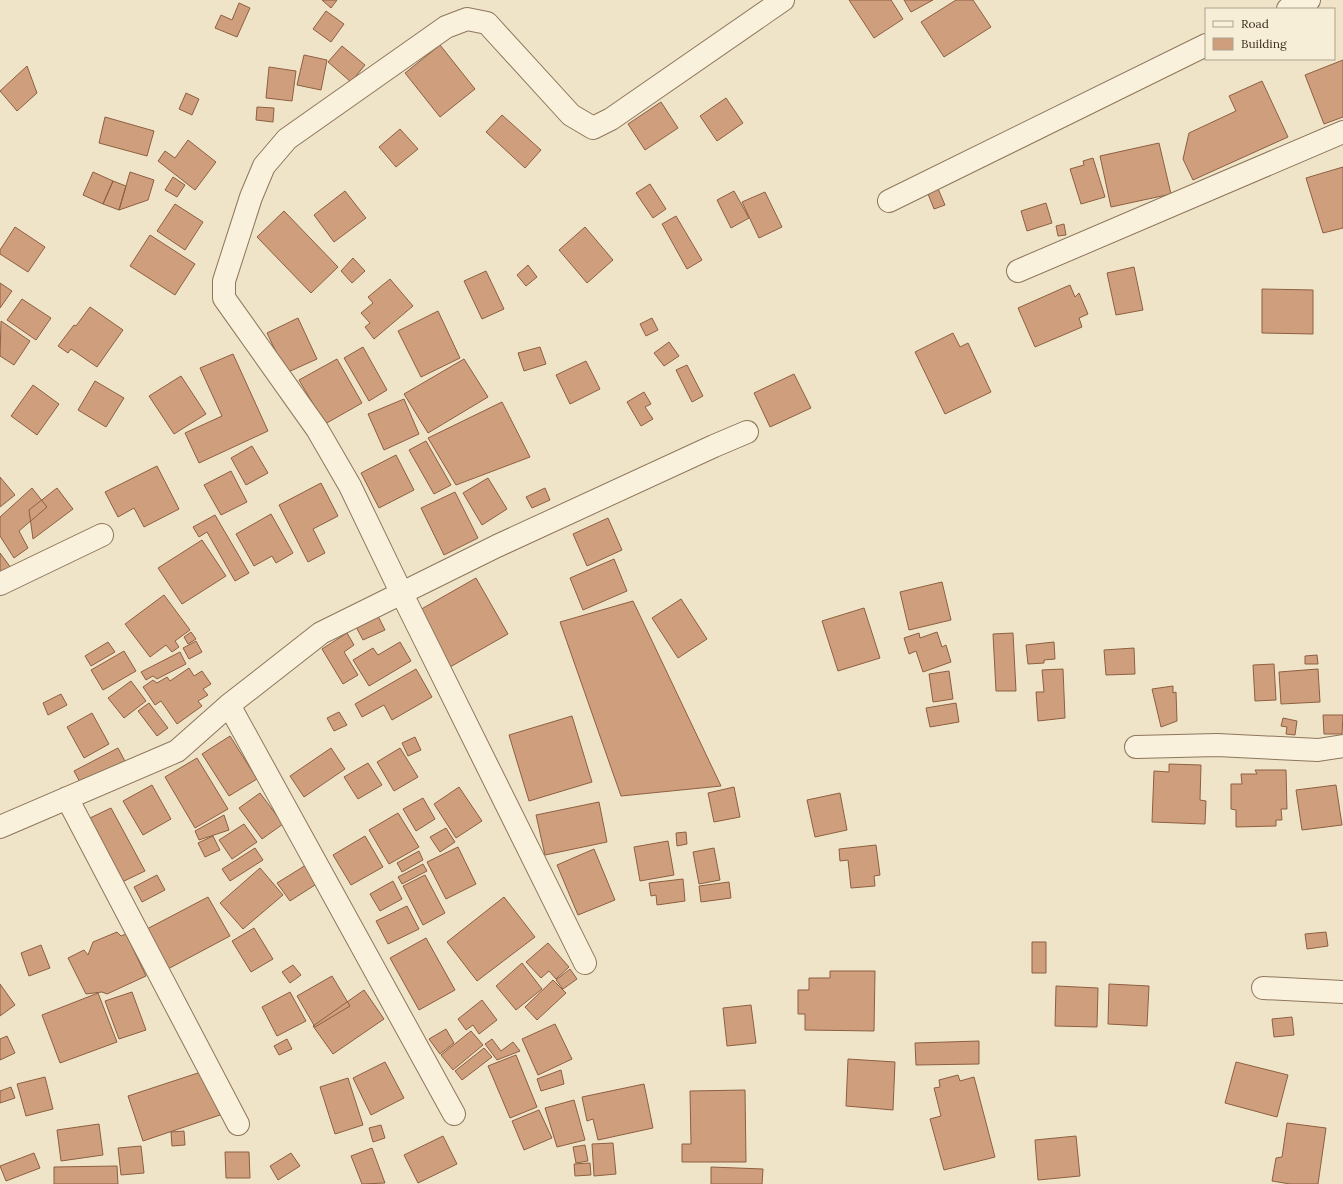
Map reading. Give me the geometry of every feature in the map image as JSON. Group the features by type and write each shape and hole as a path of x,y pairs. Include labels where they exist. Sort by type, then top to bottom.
{"street":[{"path":"585,963 350,486 317,428 224,298 224,281 251,197 264,166 287,139 446,28 467,19 486,24 571,115 593,128 611,119 783,0"},
{"path":"1290,8 1309,0"},
{"path":"889,201 1205,45"},
{"path":"1018,270 1343,132"},
{"path":"0,826 176,751 229,705 320,633 497,546 747,432"},
{"path":"0,584 102,535"},
{"path":"229,705 454,1114"},
{"path":"1136,747 1217,745 1318,750 1343,746"},
{"path":"67,798 238,1124"},
{"path":"1263,988 1343,992"}],"building":[{"path":"322,0 337,0 331,8"},
{"path":"849,0 891,0 903,19 874,38"},
{"path":"904,0 933,0 911,12"},
{"path":"956,0 973,0 991,27 944,57 921,22"},
{"path":"239,3 250,8 237,37 215,28 221,15 232,20"},
{"path":"326,11 344,24 331,42 313,29"},
{"path":"440,45 475,89 440,117 405,73"},
{"path":"342,46 365,65 351,82 328,62"},
{"path":"304,55 327,60 321,90 297,85"},
{"path":"1343,60 1343,117 1324,124 1305,75"},
{"path":"27,66 37,93 17,111 0,91"},
{"path":"269,67 296,71 292,101 266,98"},
{"path":"1262,81 1288,137 1193,180 1183,159 1189,133 1236,111 1229,96"},
{"path":"186,93 199,99 192,115 179,109"},
{"path":"726,98 743,123 717,141 700,116"},
{"path":"661,102 678,128 645,150 628,124"},
{"path":"257,107 274,108 273,122 256,120"},
{"path":"502,115 541,150 525,168 486,132"},
{"path":"105,117 154,131 147,156 99,143"},
{"path":"400,129 418,149 396,167 379,147"},
{"path":"188,140 216,162 195,190 158,161 165,151 175,158"},
{"path":"1159,143 1171,194 1111,207 1100,156"},
{"path":"1093,158 1105,197 1081,204 1070,169 1084,165 1083,161"},
{"path":"1343,167 1343,228 1323,233 1306,178"},
{"path":"93,172 113,181 103,204 83,195"},
{"path":"130,172 154,180 148,200 119,210"},
{"path":"173,177 185,185 177,197 165,190"},
{"path":"113,181 126,186 119,210 103,204"},
{"path":"650,184 666,209 653,218 636,193"},
{"path":"936,184 945,205 934,209 926,189"},
{"path":"345,191 366,218 334,242 314,215"},
{"path":"734,191 749,218 731,228 717,200"},
{"path":"765,192 782,227 759,238 742,202"},
{"path":"1046,203 1052,223 1027,231 1021,211"},
{"path":"175,204 203,222 185,250 157,231"},
{"path":"284,211 338,267 311,293 257,237"},
{"path":"676,216 702,260 687,269 662,224"},
{"path":"1064,224 1066,235 1058,236 1056,226"},
{"path":"15,227 45,247 28,272 0,254 0,250"},
{"path":"585,227 613,260 587,283 559,250"},
{"path":"150,235 195,264 175,295 130,266"},
{"path":"353,258 365,271 352,283 341,271"},
{"path":"528,265 537,277 526,286 517,275"},
{"path":"1134,267 1143,310 1116,315 1107,273"},
{"path":"486,271 504,309 482,319 464,281"},
{"path":"390,279 413,306 374,339 365,327 370,323 361,313 373,303 368,297"},
{"path":"0,283 12,291 0,308"},
{"path":"1070,285 1075,297 1079,293 1088,314 1079,318 1082,327 1035,347 1018,308"},
{"path":"1262,289 1313,290 1313,334 1262,333"},
{"path":"22,299 51,318 36,340 7,320"},
{"path":"90,307 123,330 97,367 71,349 68,353 58,346 74,325 76,326"},
{"path":"438,311 460,358 421,377 398,331"},
{"path":"298,318 317,359 286,373 267,333"},
{"path":"652,318 658,330 646,336 640,324"},
{"path":"1,321 30,341 14,365 0,356"},
{"path":"953,333 960,347 968,343 991,392 945,414 915,352"},
{"path":"669,342 679,356 664,366 654,353"},
{"path":"363,347 387,390 369,401 344,358"},
{"path":"540,347 546,364 524,371 518,353"},
{"path":"233,354 268,431 199,463 185,433 222,416 200,368"},
{"path":"337,359 362,403 325,424 299,380"},
{"path":"464,359 488,397 428,433 404,394"},
{"path":"586,361 600,389 570,404 556,375"},
{"path":"687,365 703,396 692,402 676,370"},
{"path":"794,374 811,408 770,427 754,393"},
{"path":"181,376 206,414 174,434 149,396"},
{"path":"95,381 124,398 106,427 78,410"},
{"path":"33,385 59,404 37,435 11,416"},
{"path":"644,392 651,404 645,407 653,419 641,426 627,402"},
{"path":"404,399 419,434 384,450 368,414"},
{"path":"502,402 530,457 456,485 428,438"},
{"path":"426,441 451,485 434,494 409,450"},
{"path":"252,446 268,473 246,485 231,458"},
{"path":"396,455 414,490 379,508 361,473"},
{"path":"157,466 179,509 144,527 134,508 118,517 105,492"},
{"path":"231,471 247,502 221,515 204,485"},
{"path":"0,477 15,495 0,507"},
{"path":"488,478 507,509 482,525 463,493"},
{"path":"321,483 338,516 313,529 325,553 308,562 279,505"},
{"path":"32,488 47,507 19,531 28,548 14,558 0,536 0,517"},
{"path":"57,488 73,509 33,539 29,510"},
{"path":"545,488 550,500 532,508 526,497"},
{"path":"455,492 478,538 444,555 421,508"},
{"path":"271,514 293,553 276,563 272,556 254,566 236,534"},
{"path":"215,515 249,573 235,581 207,532 199,537 193,527"},
{"path":"608,518 622,550 587,566 573,534"},
{"path":"202,540 226,576 182,604 158,568"},
{"path":"0,553 17,576 0,582"},
{"path":"614,559 627,591 583,610 570,578"},
{"path":"476,578 508,634 450,667 418,611"},
{"path":"942,582 951,620 909,630 900,592"},
{"path":"164,595 190,630 175,641 179,647 172,652 166,645 150,657 125,624"},
{"path":"681,599 707,639 678,658 652,618"},
{"path":"633,601 721,786 621,796 560,622"},
{"path":"864,608 880,658 838,671 822,621"},
{"path":"377,614 385,630 363,640 355,625"},
{"path":"191,632 196,639 188,644 184,637"},
{"path":"937,632 942,647 946,645 951,662 923,672 916,651 909,654 904,638 919,633 920,638"},
{"path":"347,633 354,645 344,652 358,675 343,684 322,649"},
{"path":"1013,633 1016,691 996,691 993,634"},
{"path":"196,641 202,652 189,659 183,648"},
{"path":"108,642 115,652 91,666 85,656"},
{"path":"400,642 411,661 369,686 353,660 373,648 378,655"},
{"path":"1054,642 1055,659 1044,660 1044,663 1028,664 1026,645"},
{"path":"1134,648 1135,674 1106,675 1104,650"},
{"path":"124,651 136,671 103,690 91,670"},
{"path":"180,652 186,664 157,679 153,676 146,680 141,672"},
{"path":"1317,655 1318,664 1305,664 1305,656"},
{"path":"1274,664 1276,700 1255,701 1253,665"},
{"path":"189,668 194,676 202,671 211,684 203,689 208,695 198,701 202,706 177,724 161,701 155,705 143,687 153,680 157,683 167,677 170,681"},
{"path":"416,669 432,697 392,720 384,705 362,717 355,704"},
{"path":"1063,669 1065,718 1038,721 1036,692 1044,692 1042,670"},
{"path":"1318,669 1320,702 1281,704 1279,672"},
{"path":"949,671 953,699 933,702 929,674"},
{"path":"131,681 146,701 124,718 108,698"},
{"path":"1173,686 1173,693 1176,692 1177,721 1161,727 1152,689"},
{"path":"61,694 67,705 48,715 43,703"},
{"path":"149,703 168,728 157,736 138,711"},
{"path":"956,703 959,722 930,727 926,708"},
{"path":"339,712 347,725 334,731 327,718"},
{"path":"92,713 109,744 84,758 67,727"},
{"path":"1323,715 1343,715 1342,734 1324,734"},
{"path":"572,716 592,782 529,801 509,735"},
{"path":"1283,718 1297,721 1295,735 1286,734 1287,727 1281,726"},
{"path":"230,736 257,779 229,796 202,754"},
{"path":"415,737 421,750 408,756 402,743"},
{"path":"118,748 127,765 83,788 74,771"},
{"path":"331,748 345,769 304,797 290,776"},
{"path":"400,748 418,777 394,791 377,762"},
{"path":"197,758 228,809 195,828 165,777"},
{"path":"368,763 382,785 358,799 344,777"},
{"path":"1169,764 1201,765 1200,800 1206,801 1205,824 1152,822 1154,771 1169,772"},
{"path":"1255,770 1286,770 1287,809 1281,809 1282,820 1276,820 1276,826 1236,827 1236,810 1231,809 1231,784 1242,784 1241,774 1257,774"},
{"path":"152,785 171,819 143,835 123,801"},
{"path":"1336,785 1342,825 1302,830 1296,790"},
{"path":"459,787 482,821 456,838 434,804"},
{"path":"734,787 740,817 714,822 708,793"},
{"path":"260,793 283,824 262,839 239,808"},
{"path":"840,793 847,830 815,837 807,800"},
{"path":"423,798 435,819 416,831 403,809"},
{"path":"599,802 607,842 545,855 536,815"},
{"path":"111,808 145,871 120,883 90,818"},
{"path":"398,813 419,847 389,864 369,830"},
{"path":"224,815 229,830 199,840 195,831"},
{"path":"244,824 257,842 232,859 219,840"},
{"path":"446,828 455,842 440,852 430,837"},
{"path":"686,832 687,844 677,846 676,833"},
{"path":"213,836 220,850 205,857 198,843"},
{"path":"365,836 383,867 351,885 333,855"},
{"path":"668,841 674,875 640,881 634,847"},
{"path":"876,845 880,875 874,876 875,886 851,888 848,860 840,861 839,849"},
{"path":"458,847 476,884 446,899 427,862"},
{"path":"255,848 263,860 230,881 222,869"},
{"path":"714,848 720,880 699,884 693,852"},
{"path":"594,849 615,900 578,915 557,865"},
{"path":"419,851 423,860 402,872 397,863"},
{"path":"423,864 427,871 402,884 398,877"},
{"path":"306,865 318,883 290,901 277,883"},
{"path":"260,868 283,895 243,929 220,903"},
{"path":"157,875 165,890 142,902 134,887"},
{"path":"425,875 445,913 423,925 403,886"},
{"path":"683,879 685,901 657,905 656,895 651,896 649,883"},
{"path":"393,881 402,899 380,911 370,894"},
{"path":"729,882 731,898 701,902 699,886"},
{"path":"208,897 230,936 166,970 145,930"},
{"path":"504,897 535,937 477,981 447,942"},
{"path":"407,906 419,929 388,944 376,921"},
{"path":"254,928 273,959 251,972 232,941"},
{"path":"117,932 121,936 126,934 146,976 107,994 102,992 86,994 68,958 84,950 88,955 93,942"},
{"path":"1326,932 1328,946 1307,949 1305,934"},
{"path":"426,938 455,990 419,1010 390,958"},
{"path":"1032,942 1046,942 1046,973 1032,973"},
{"path":"548,943 569,967 556,979 549,971 541,978 526,962"},
{"path":"41,945 50,968 29,976 21,953"},
{"path":"522,963 542,989 516,1010 496,986"},
{"path":"293,965 301,975 290,983 282,972"},
{"path":"570,969 577,979 563,989 556,980"},
{"path":"830,971 875,971 874,1031 805,1030 805,1014 798,1014 798,990 809,990 809,978 830,978"},
{"path":"332,976 350,1006 315,1027 297,996"},
{"path":"553,980 566,993 537,1020 525,1007"},
{"path":"0,984 15,1005 0,1016"},
{"path":"1109,984 1149,986 1147,1026 1108,1024"},
{"path":"1056,986 1098,988 1097,1027 1055,1026"},
{"path":"364,990 384,1019 333,1054 313,1026"},
{"path":"132,992 146,1030 119,1039 105,1001"},
{"path":"290,992 306,1021 277,1036 262,1007"},
{"path":"98,993 117,1042 60,1063 42,1015"},
{"path":"482,1000 497,1020 479,1034 473,1025 466,1030 458,1019"},
{"path":"751,1005 756,1043 727,1046 723,1008"},
{"path":"1292,1017 1294,1035 1274,1037 1272,1019"},
{"path":"555,1024 572,1059 538,1075 522,1039"},
{"path":"446,1029 454,1043 440,1054 429,1039"},
{"path":"471,1031 483,1045 453,1070 441,1055"},
{"path":"7,1036 15,1053 0,1060 0,1039"},
{"path":"287,1039 292,1049 279,1055 274,1046"},
{"path":"492,1039 501,1051 513,1042 520,1051 497,1060 485,1044"},
{"path":"979,1041 979,1064 916,1065 915,1043"},
{"path":"484,1048 492,1057 462,1080 455,1071"},
{"path":"516,1055 537,1107 510,1118 488,1066"},
{"path":"848,1059 895,1062 893,1110 846,1106"},
{"path":"385,1062 404,1098 371,1115 353,1078"},
{"path":"1236,1062 1288,1075 1277,1117 1225,1103"},
{"path":"561,1070 564,1084 541,1091 537,1079"},
{"path":"204,1071 220,1115 143,1141 128,1096"},
{"path":"958,1075 960,1081 974,1077 995,1157 944,1170 930,1119 941,1116 934,1088 940,1087 939,1080"},
{"path":"45,1077 53,1109 26,1116 17,1084"},
{"path":"348,1078 363,1125 335,1134 320,1087"},
{"path":"644,1084 653,1128 598,1140 593,1119 587,1121 582,1097"},
{"path":"11,1087 15,1098 0,1103 0,1091"},
{"path":"745,1090 746,1162 682,1162 682,1144 691,1144 690,1091"},
{"path":"574,1100 585,1140 557,1147 545,1108"},
{"path":"539,1110 552,1138 524,1150 512,1121"},
{"path":"1287,1123 1326,1128 1318,1184 1290,1184 1272,1181 1276,1158 1282,1157"},
{"path":"99,1124 103,1155 61,1161 57,1130"},
{"path":"381,1125 385,1138 373,1142 369,1128"},
{"path":"184,1131 185,1145 172,1146 171,1132"},
{"path":"443,1136 457,1164 418,1183 404,1155"},
{"path":"1076,1136 1080,1176 1038,1180 1035,1140"},
{"path":"613,1143 616,1174 594,1176 592,1144"},
{"path":"585,1145 588,1161 576,1163 573,1147"},
{"path":"141,1146 144,1173 121,1175 118,1148"},
{"path":"372,1148 385,1183 362,1184 351,1156"},
{"path":"225,1152 249,1152 250,1178 226,1178"},
{"path":"34,1153 40,1168 6,1181 0,1166"},
{"path":"291,1153 300,1166 278,1180 270,1166"},
{"path":"590,1163 591,1175 575,1176 574,1164"},
{"path":"117,1166 118,1184 54,1184 54,1167"},
{"path":"711,1167 763,1169 762,1184 711,1184"}]}
